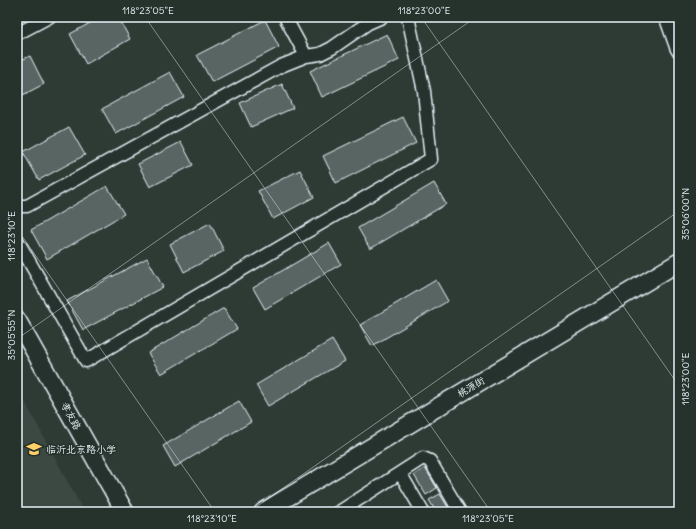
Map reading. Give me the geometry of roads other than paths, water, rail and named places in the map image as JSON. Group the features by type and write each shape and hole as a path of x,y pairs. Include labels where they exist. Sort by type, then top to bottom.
{"street":[{"path":"17,34 28,22 49,17"},
{"path":"285,17 306,56"},
{"path":"17,206 26,206 281,66 306,56 320,54 332,48 368,23 382,17"},
{"path":"17,240 86,361 431,159 424,91 408,17"},
{"path":"668,17 679,48"},
{"name":"桃源街","path":"264,512 679,262"},
{"name":"孝友路","path":"17,320 125,512"},
{"path":"339,512 423,458 430,461 460,512"},
{"path":"400,473 423,512"}],"place":[{"name":"临沂北京路小学","path":"34,449"}]}
